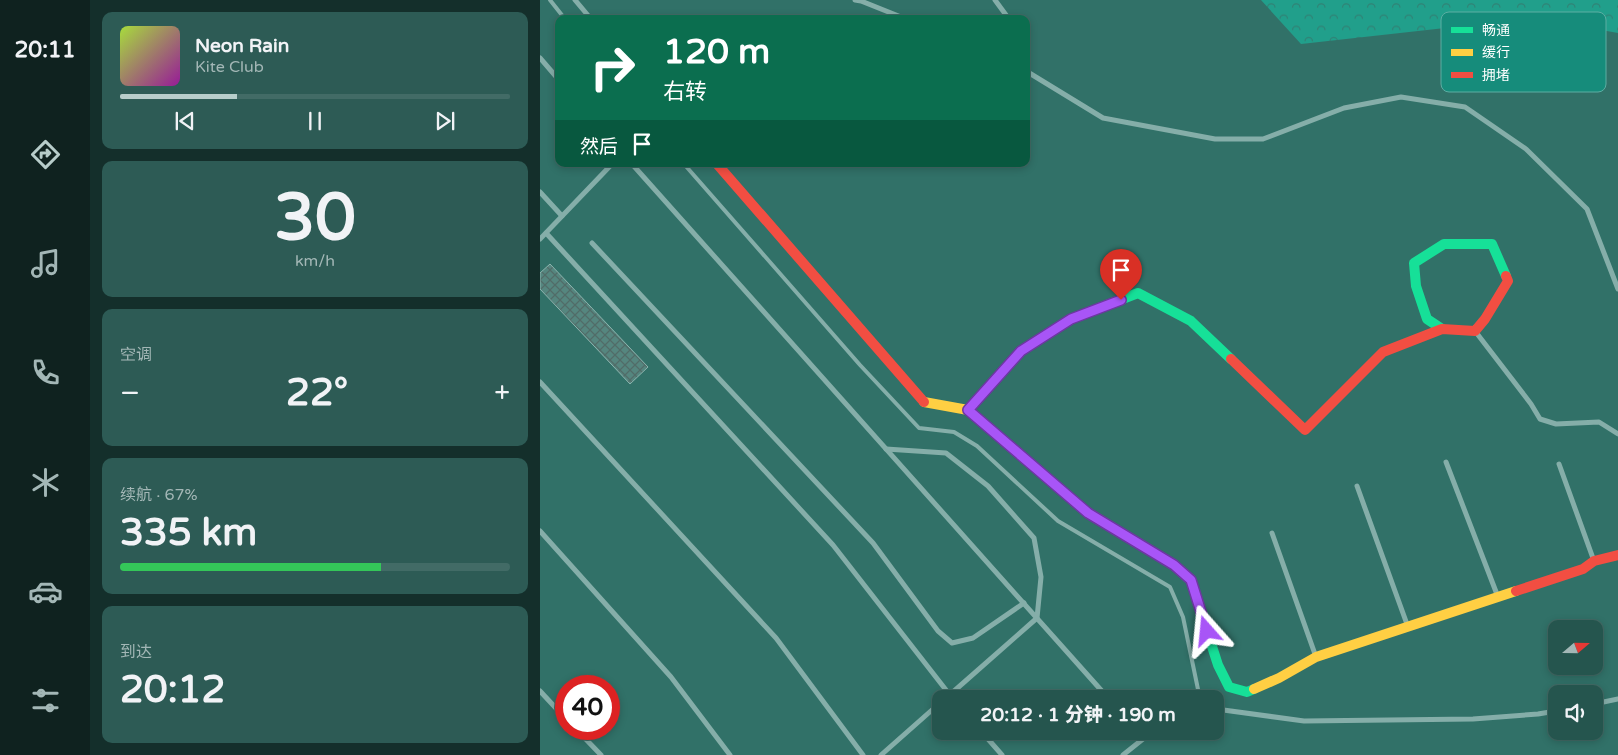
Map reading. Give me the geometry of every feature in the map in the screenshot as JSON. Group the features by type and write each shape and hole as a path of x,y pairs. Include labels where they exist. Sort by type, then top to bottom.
{"street":[{"path":"575,0 588,15"},
{"path":"855,0 896,15"},
{"path":"995,0 1006,15"},
{"path":"540,58 555,75"},
{"path":"1030,73 1103,118 1215,139 1263,139 1344,108 1401,98 1465,107 1526,149 1587,208 1618,289"},
{"path":"540,238 609,167"},
{"path":"635,167 1101,690"},
{"path":"720,167 925,403 968,410 1088,513 1174,565 1191,580 1218,665 1229,686 1247,692 1279,678 1316,657 1583,570 1594,560 1618,555"},
{"path":"540,192 562,216"},
{"path":"546,233 833,545 944,690"},
{"path":"1442,329 1427,319 1416,286 1414,263 1444,244 1471,242 1492,244 1508,281 1485,319 1475,331"},
{"path":"592,243 873,543 938,631 952,643 973,638 1024,603"},
{"path":"968,410 1021,351 1071,319 1138,293 1191,320 1305,430 1383,352 1442,329 1475,331 1531,404 1540,419 1556,424 1600,422 1618,434"},
{"path":"540,382 776,638 863,755"},
{"path":"885,449 946,453 988,486 1034,538 1042,577 1037,618 957,690"},
{"path":"1446,462 1498,598"},
{"path":"1558,464 1594,560"},
{"path":"1357,486 1408,627"},
{"path":"540,531 671,676 730,755"},
{"path":"1272,533 1316,657"},
{"path":"540,691 555,707"},
{"path":"1603,702 1618,699"},
{"path":"881,755 932,710"},
{"path":"1224,710 1304,722 1473,719 1548,712"},
{"path":"586,740 600,755"},
{"path":"989,740 1002,755"},
{"path":"1123,755 1142,740"}],"lane":[{"path":"550,0 562,15"},
{"path":"687,167 860,365 918,428 954,432 976,446 1058,522 1170,586 1182,618 1198,690"}],"green space":[{"path":"1261,0 1618,0 1618,33 1606,31 1606,12 1441,12 1441,28 1301,44"}],"building":[{"path":"550,264 648,367 630,384 540,289 540,273"}],"traffic: fast":[{"path":"1442,329 1427,319 1416,286 1414,263 1444,244 1492,244 1506,276"},
{"path":"968,410 1021,351 1071,319 1138,293 1191,321 1231,359"},
{"path":"1097,518 1174,565 1191,581 1218,665 1229,687 1247,692 1254,689"}],"traffic: slow":[{"path":"924,402 968,410 1088,513 1097,518"},
{"path":"1254,689 1279,678 1316,657 1516,591"}],"traffic: jam":[{"path":"720,167 924,402"},
{"path":"1231,359 1305,430 1383,352 1442,329 1475,331 1485,319 1508,281 1506,276"},
{"path":"1516,591 1583,569 1594,561 1618,555"}],"route":[{"path":"1121,300 1071,319 1021,351 968,410 1088,513 1174,565 1191,580 1207,631"}]}
